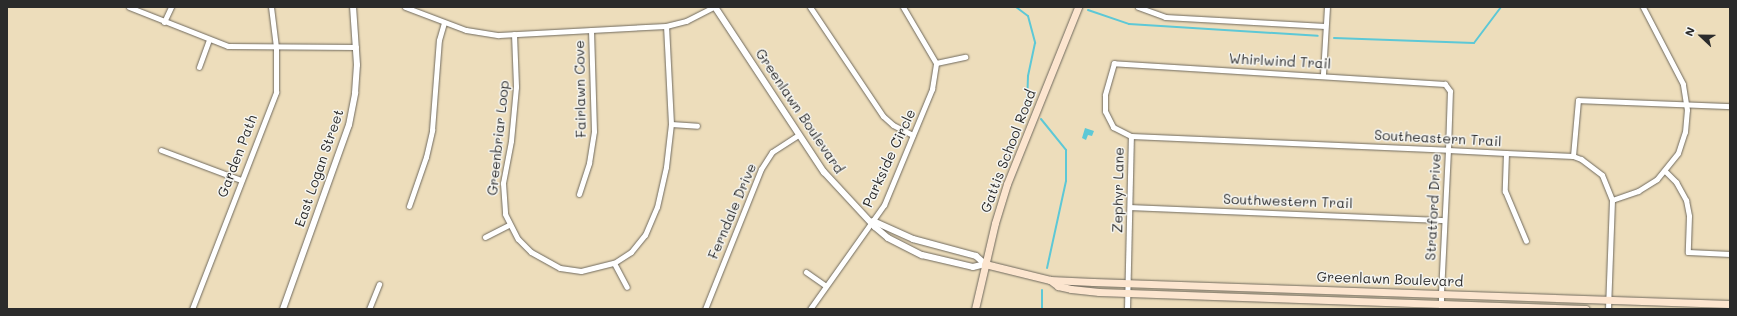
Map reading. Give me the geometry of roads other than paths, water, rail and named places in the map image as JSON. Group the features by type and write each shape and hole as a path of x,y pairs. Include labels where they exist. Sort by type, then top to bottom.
{"main road":[{"name":"Gattis School Road","path":"975,309 984,264 1007,184 1078,7"},
{"name":"Greenlawn Boulevard","path":"984,264 1050,280 1730,304"},
{"name":"Greenlawn Boulevard","path":"1050,280 1058,286 1071,289 1126,294 1440,306 1586,309"}],"street":[{"path":"129,7 210,40 238,48 356,47"},
{"path":"164,22 170,7"},
{"name":"Garden Path","path":"192,309 276,92 276,47 271,7"},
{"name":"East Logan Street","path":"283,309 349,125 355,93 356,47 353,7"},
{"path":"405,7 444,23 477,33 514,34 666,26 686,21 714,7"},
{"name":"Greenlawn Boulevard","path":"714,7 798,135 834,184 873,221 888,238 922,255 973,267 984,264 976,256 913,239 873,221"},
{"path":"810,7 883,116 893,125 913,135"},
{"path":"903,7 936,62 965,58"},
{"path":"1138,7 1166,17 1325,26"},
{"path":"1322,74 1327,7"},
{"path":"1612,200 1638,191 1665,171 1682,143 1687,104 1679,75 1643,7"},
{"path":"409,206 426,157 432,130 439,40 444,23"},
{"name":"Greenbriar Loop","path":"514,34 514,114 502,193 509,225 524,247 555,266 581,271 614,263 635,248 652,221 661,192 670,124 666,26"},
{"name":"Fairlawn Cove","path":"580,194 589,163 594,131 591,30"},
{"path":"199,67 210,40"},
{"name":"Parkside Circle","path":"810,309 873,221 888,196 932,89 936,62"},
{"name":"Whirlwind Trail","path":"1114,63 1322,74 1445,84"},
{"name":"Zephyr Lane","path":"1114,63 1105,95 1105,111 1113,127 1131,136 1131,207 1126,294 1127,309"},
{"name":"Stratford Drive","path":"1440,306 1450,91 1445,84"},
{"path":"1573,156 1578,100 1730,106"},
{"path":"670,124 697,126"},
{"name":"Ferndale Drive","path":"705,309 761,169 772,152 798,135"},
{"name":"Southeastern Trail","path":"1131,136 1573,156 1589,163 1600,172 1607,183 1612,200 1608,309"},
{"path":"161,150 241,180"},
{"path":"1506,153 1505,191 1526,241"},
{"path":"1665,171 1676,182 1686,200 1689,216 1688,252 1730,254"},
{"name":"Southwestern Trail","path":"1131,207 1444,220"},
{"path":"485,237 509,225"},
{"path":"614,263 627,287"},
{"path":"806,272 826,286"},
{"path":"369,309 379,284"}],"water":[{"path":"1085,128 1094,131 1092,136 1088,135 1086,140 1082,138"}],"waterway":[{"path":"1016,7 1028,16 1035,43 1028,76 1027,103"},
{"path":"1334,38 1474,43 1501,7"},
{"path":"1088,10 1129,24 1318,36"},
{"path":"1041,119 1066,150 1066,181 1047,268"},
{"path":"1042,290 1042,309"}]}
